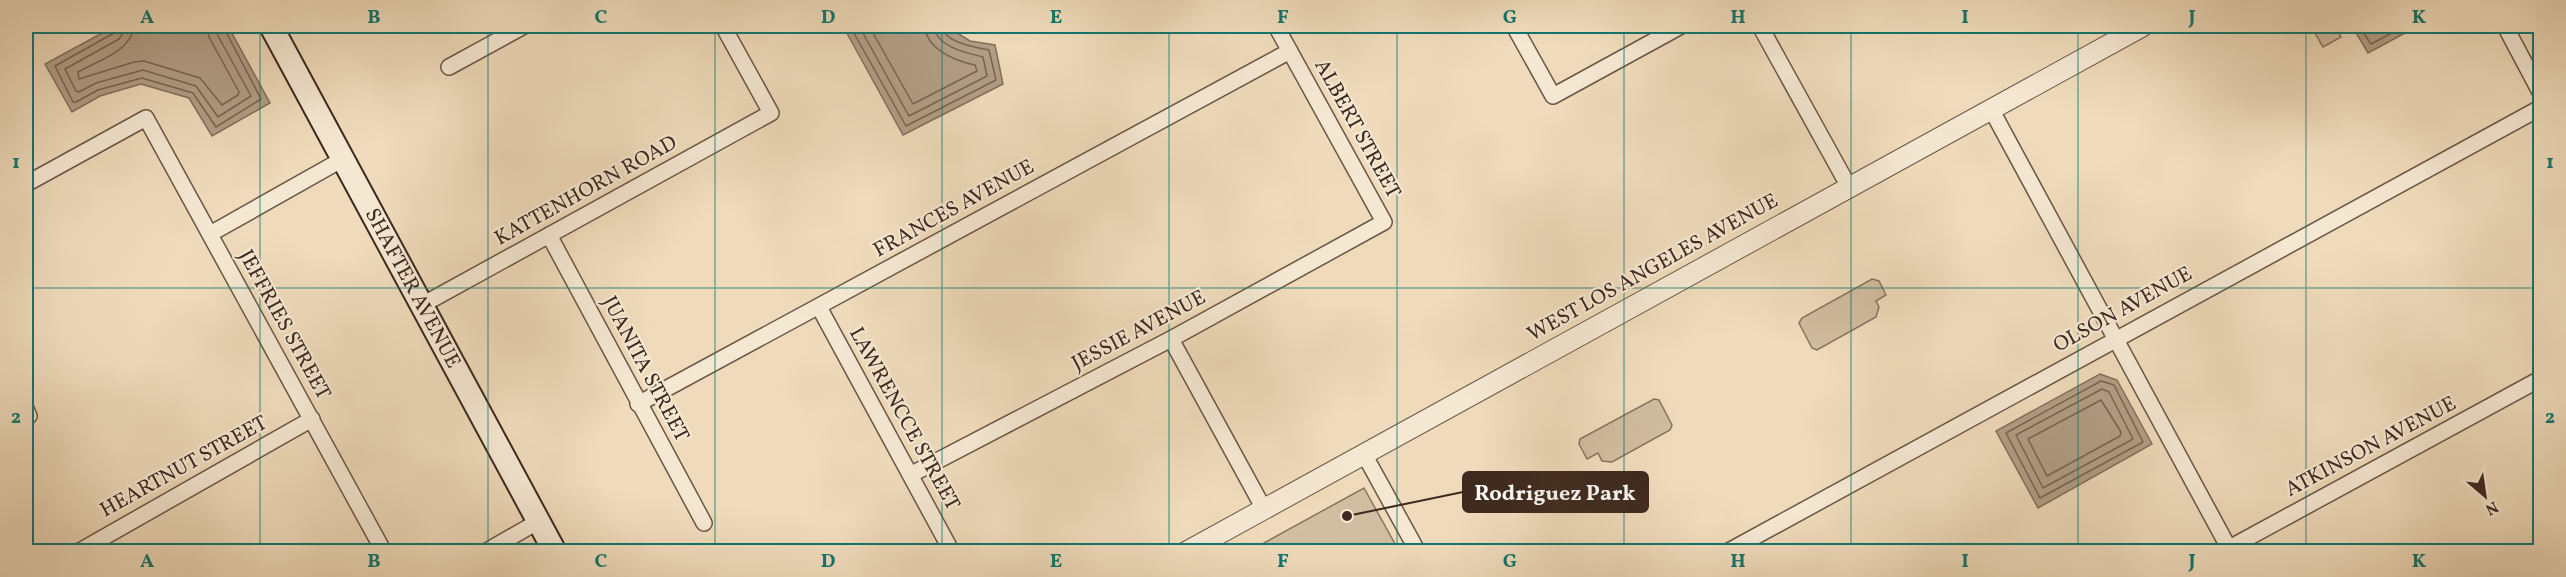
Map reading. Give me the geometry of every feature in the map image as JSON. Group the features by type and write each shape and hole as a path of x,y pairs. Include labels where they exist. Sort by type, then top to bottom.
{"main road":[{"name":"SHAFTER AVENUE","path":"271,26 555,552"}],"street":[{"path":"449,67 524,26"},
{"name":"KATTENHORN ROAD","path":"422,305 771,113 723,26"},
{"name":"ALBERT STREET","path":"1276,26 1384,222"},
{"path":"1514,26 1553,96 1681,26"},
{"path":"1760,26 1849,187"},
{"name":"WEST LOS ANGELES AVENUE","path":"1186,552 2143,26"},
{"path":"2505,26 2541,92"},
{"name":"FRANCES AVENUE","path":"639,405 1290,51"},
{"name":"OLSON AVENUE","path":"1727,552 2115,338 2541,108"},
{"path":"1991,109 2227,550"},
{"name":"JEFFRIES STREET","path":"26,184 146,118 384,552"},
{"path":"210,234 343,159"},
{"name":"JESSIE AVENUE","path":"912,474 1171,339 1384,222"},
{"name":"JUANITA STREET","path":"549,235 704,524"},
{"name":"LAWRENCCE STREET","path":"819,307 912,474 952,552"},
{"path":"1171,339 1264,509"},
{"name":"ATKINSON AVENUE","path":"2227,550 2541,379"},
{"name":"HEARTNUT STREET","path":"78,552 312,419"},
{"path":"1364,454 1418,552"},
{"path":"485,552 539,521"}],"shaded area":[{"path":"2311,26 2335,26 2341,37 2323,47"},
{"path":"1872,279 1879,281 1886,295 1876,301 1879,307 1876,317 1817,350 1812,348 1799,323 1802,318"},
{"path":"1654,399 1659,400 1672,425 1670,430 1612,462 1602,461 1598,453 1587,459 1579,444 1580,439"},
{"path":"1364,488 1399,551 1247,551 1264,543"}],"water":[{"path":"115,26 228,26 270,103 212,136 189,98 141,84 100,96 72,112 45,64"},
{"path":"843,26 946,26 970,41 995,45 1003,84 903,135"},
{"path":"2352,26 2418,26 2368,53"},
{"path":"2100,374 2117,380 2152,444 2038,508 1996,431"}],"place":[{"name":"Rodriguez Park","path":"1347,516"}]}
